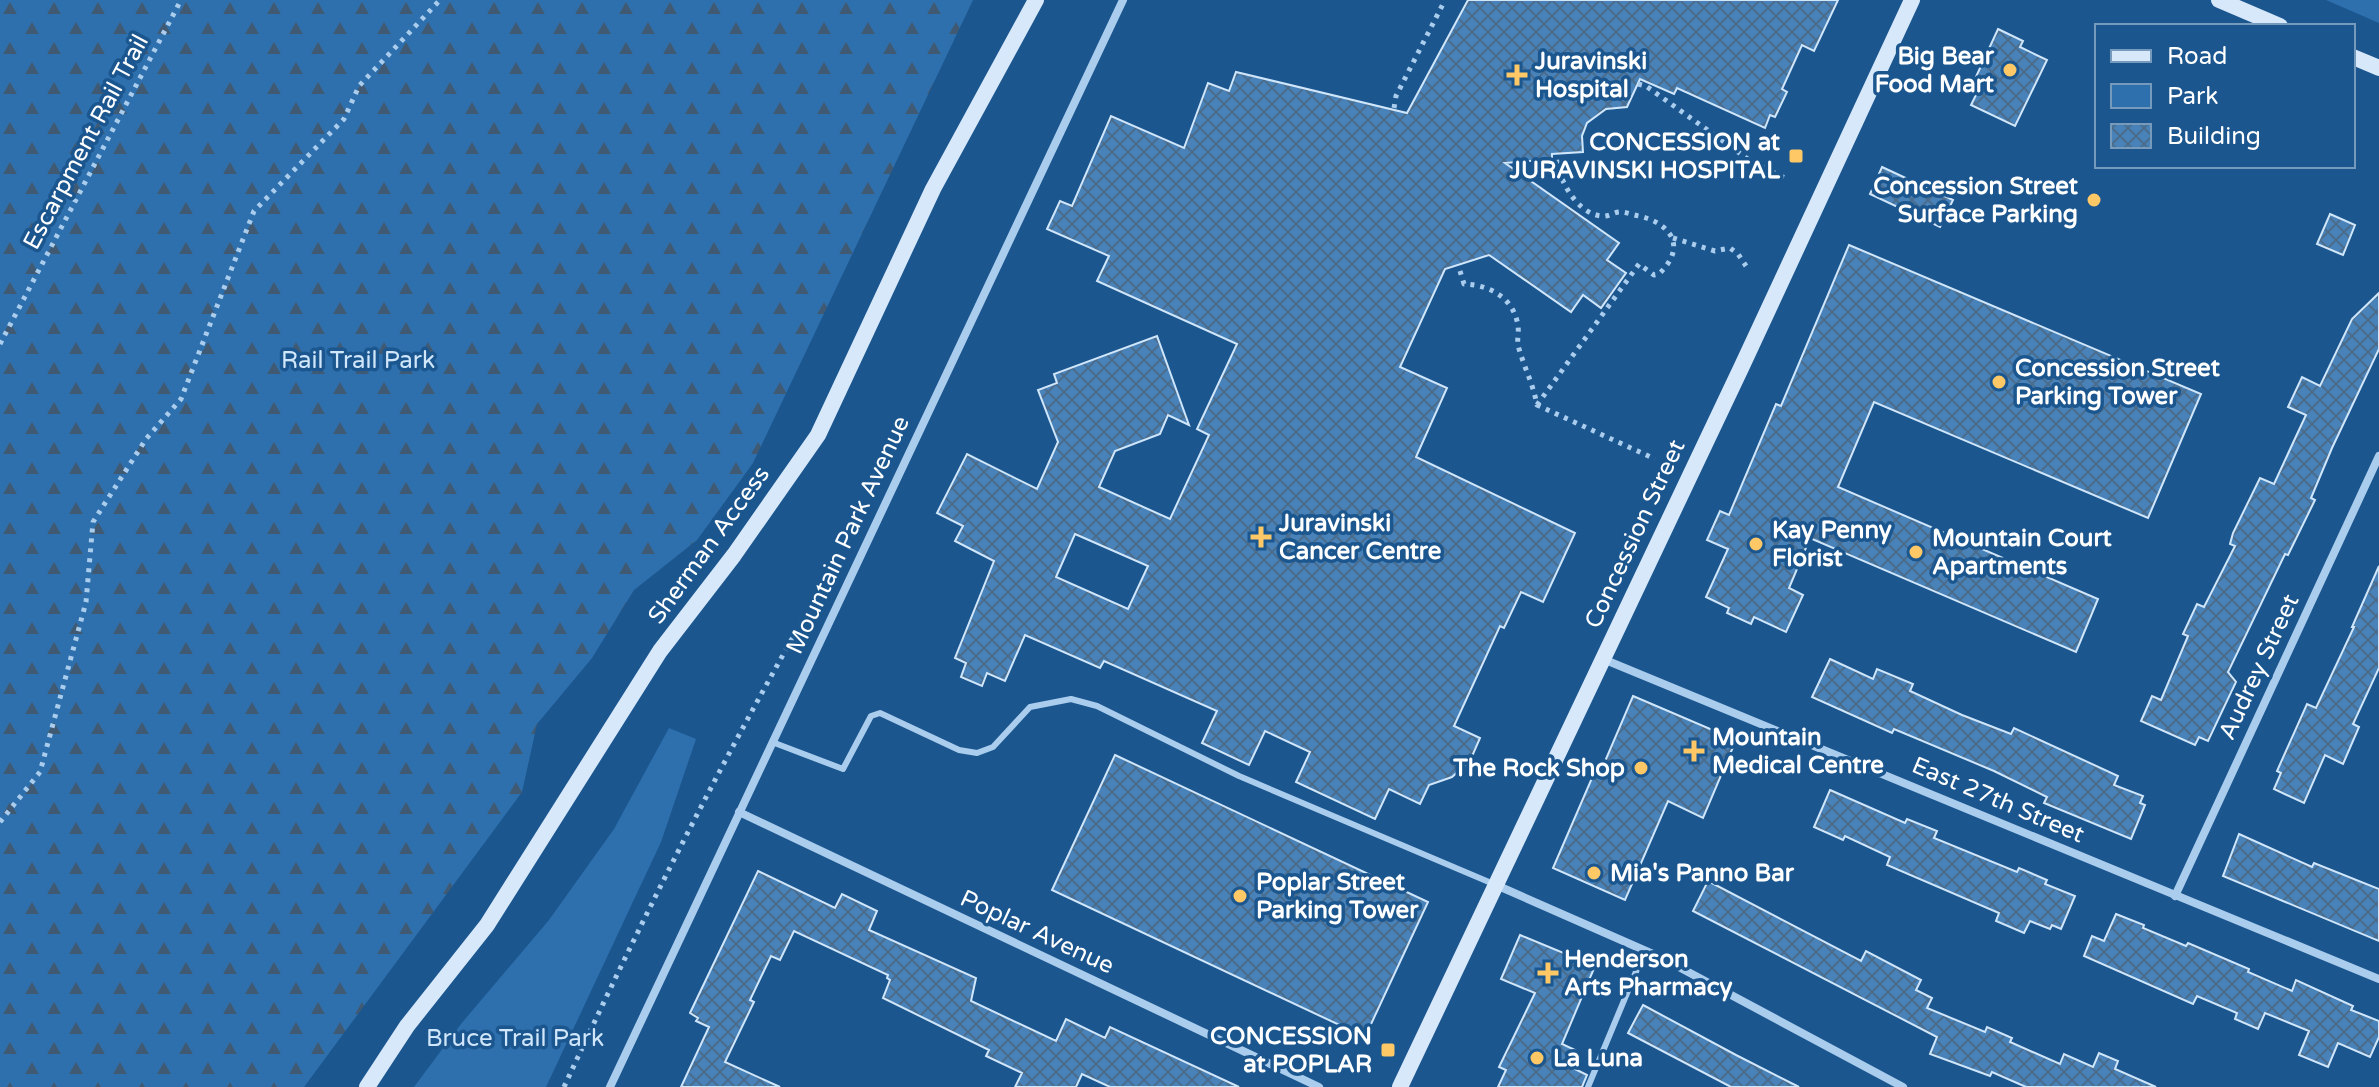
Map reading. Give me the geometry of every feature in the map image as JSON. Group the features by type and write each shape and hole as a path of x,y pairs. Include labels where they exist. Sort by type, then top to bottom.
{"main road":[{"name":"Sherman Access","path":"367,1087 407,1026 487,925 660,651 734,555 818,435 933,189 1036,0"},
{"name":"Concession Street","path":"1400,1087 1912,0"},
{"path":"2219,0 2275,24"},
{"path":"2355,58 2379,68"}],"street":[{"name":"Mountain Park Avenue","path":"610,1087 1123,0"},
{"name":"Audrey Street","path":"2175,896 2379,456"},
{"name":"East 27th Street","path":"1602,659 2379,979"},
{"name":"Poplar Avenue","path":"739,812 1319,1087"},
{"path":"1496,885 1645,950 1903,1087"}],"lane":[{"path":"772,742 843,769 871,716 880,713 959,750 977,753 993,747 1030,707 1071,699 1097,706 1239,776 1496,885"},
{"path":"1588,1087 1645,950"}],"path":[{"name":"Escarpment Rail Trail","path":"0,344 181,0"},
{"path":"0,822 40,772 86,602 93,522 146,439 181,399 254,211 344,119 359,86 440,0"},
{"path":"1394,108 1396,96 1445,0"},
{"path":"1638,84 1646,86 1752,162 1787,179"},
{"path":"1537,405 1639,264 1654,275 1663,271 1674,252 1673,238 1664,225 1621,212 1601,216 1584,208 1570,195 1560,178 1556,154"},
{"path":"1673,238 1715,251 1730,248 1746,266"},
{"path":"1460,271 1464,284 1494,290 1506,299 1514,312 1518,327 1517,343 1532,380 1537,405"},
{"path":"1537,405 1655,459"},
{"path":"564,1087 678,849 774,668 831,572"}],"green space":[{"name":"Rail Trail Park","path":"0,0 973,0 753,463 697,540 634,590 592,658 537,724 522,792 304,1087 0,1087"},
{"path":"2326,0 2379,0 2379,23"},
{"name":"Bruce Trail Park","path":"669,728 696,739 661,842 546,1087 414,1087 461,1024 549,920 614,829"}],"building":[{"path":"1468,0 1838,0 1814,51 1802,45 1782,89 1787,92 1775,117 1770,115 1765,128 1677,88 1674,94 1640,79 1627,107 1606,109 1587,123 1582,136 1583,152 1552,154 1552,159 1505,163 1619,243 1607,260 1626,273 1601,308 1583,295 1571,312 1489,255 1445,269 1400,367 1447,388 1416,457 1575,533 1543,602 1521,592 1504,628 1500,626 1454,726 1480,738 1470,761 1452,777 1429,785 1420,804 1389,789 1375,819 1296,782 1310,752 1265,731 1249,765 1202,743 1217,711 1104,661 1100,668 1025,635 1005,681 987,673 982,686 961,677 966,663 955,658 994,561 955,541 963,526 937,513 967,454 1037,489 1058,442 1038,390 1057,383 1054,374 1157,336 1189,425 1168,415 1160,434 1115,451 1099,487 1170,519 1209,435 1197,429 1237,344 1097,281 1109,256 1047,229 1060,201 1072,206 1111,116 1184,148 1208,83 1229,91 1236,72 1407,113","holes":["1075,534 1148,566 1128,609 1056,577"]},
{"name":"Big Bear Food Mart","path":"1998,29 2023,41 2020,47 2047,60 2015,126 1971,105 1981,85 1974,81"},
{"path":"1882,167 1953,200 1940,227 1870,194"},
{"path":"2330,214 2355,225 2343,255 2317,244"},
{"path":"1849,245 2201,394 2148,518 1874,402 1838,487 2098,599 2076,652 1810,538 1789,588 1803,595 1786,632 1754,617 1751,624 1727,613 1729,608 1706,597 1728,549 1707,540 1720,511 1729,515 1776,404 1781,406"},
{"path":"2379,293 2379,349 2332,448 2311,498 2315,500 2228,672 2236,682 2208,741 2199,737 2195,745 2141,721 2152,696 2161,700 2188,636 2183,634 2197,604 2204,607 2235,546 2230,544 2233,533 2260,478 2274,484 2306,415 2288,407 2302,377 2320,386 2352,319"},
{"path":"2379,566 2379,668 2353,724 2359,727 2343,764 2325,755 2304,803 2274,789 2281,773 2277,771 2307,704 2316,708"},
{"path":"1830,659 1873,679 1877,669 1913,684 1910,691 1962,715 2011,734 2014,728 2118,776 2114,785 2143,796 2140,803 2145,805 2131,839 2044,803 2047,797 1994,771 1894,729 1892,733 1812,697"},
{"path":"1633,696 1736,740 1703,818 1668,801 1625,900 1553,868 1595,771 1600,773"},
{"name":"Poplar Street Parking Tower","path":"1115,755 1428,902 1365,1037 1052,890"},
{"path":"1830,790 1905,823 1907,819 1937,831 1934,838 2017,872 2019,868 2047,880 2045,884 2075,896 2061,929 2052,925 2050,929 2030,921 2024,933 1996,921 1999,913 1887,865 1890,857 1845,836 1843,840 1814,827"},
{"path":"2239,834 2312,867 2314,863 2379,889 2379,941 2223,876"},
{"path":"758,871 835,908 842,894 877,911 869,930 976,978 971,1001 1056,1041 1066,1019 1105,1038 1110,1027 1239,1087 1110,1087 1082,1074 1076,1087 1015,1087 1022,1073 986,1056 989,1050 883,998 890,980 888,975 794,931 780,960 771,956 750,1000 754,1002 725,1062 780,1087 681,1087 709,1027 696,1021 698,1018 690,1013"},
{"path":"1708,881 1861,961 1866,951 1921,980 1916,990 1932,998 1927,1008 1985,1032 1987,1027 2012,1038 2010,1042 2060,1064 2064,1054 2093,1067 2099,1053 2118,1061 2115,1069 2156,1087 2026,1087 1992,1072 1990,1076 1930,1054 1937,1037 1693,911"},
{"path":"2116,914 2186,946 2188,943 2249,969 2248,972 2292,991 2296,980 2353,1006 2351,1010 2379,1021 2379,1037 2370,1057 2338,1043 2328,1067 2299,1055 2309,1031 2265,1013 2258,1029 2235,1019 2237,1013 2197,996 2193,1004 2084,956 2092,936 2104,941"},
{"path":"1520,935 1595,966 1562,1044 1575,1050 1567,1065 1587,1075 1582,1087 1498,1087 1506,1070 1499,1067 1535,993 1501,979"},
{"path":"1643,1005 1799,1087 1731,1087 1628,1033"}],"place":[{"name":"Big Bear Food Mart","path":"2010,70"},
{"name":"Juravinski Hospital","path":"1517,75"},
{"name":"CONCESSION at JURAVINSKI HOSPITAL","path":"1796,156"},
{"name":"Concession Street Surface Parking","path":"2094,200"},
{"name":"Concession Street Parking Tower","path":"1999,382"},
{"name":"Juravinski Cancer Centre","path":"1261,537"},
{"name":"Kay Penny Florist","path":"1756,544"},
{"name":"Mountain Court Apartments","path":"1916,552"},
{"name":"Mountain Medical Centre","path":"1694,751"},
{"name":"The Rock Shop","path":"1641,768"},
{"name":"Mia's Panno Bar","path":"1594,873"},
{"name":"Poplar Street Parking Tower","path":"1240,896"},
{"name":"Henderson Arts Pharmacy","path":"1548,973"},
{"name":"CONCESSION at POPLAR","path":"1388,1050"},
{"name":"La Luna","path":"1537,1058"}]}
